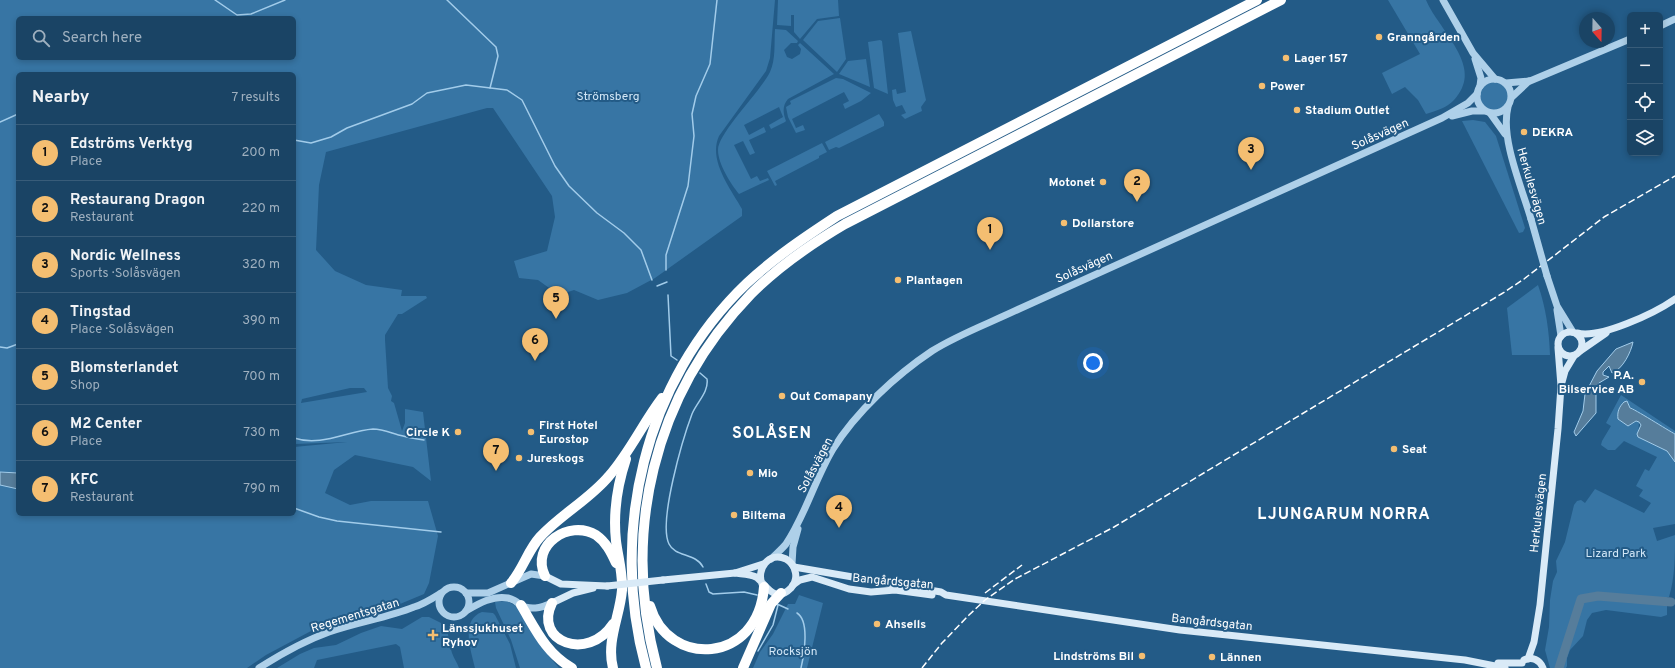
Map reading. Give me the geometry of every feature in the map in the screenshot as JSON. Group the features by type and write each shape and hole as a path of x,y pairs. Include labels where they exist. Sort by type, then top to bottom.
{"highway":[{"path":"511,583 540,537 592,494 609,477 628,451 650,414 674,380 706,329 724,308 763,269 797,242 837,216 880,192 1257,0"},
{"path":"657,668 647,625 642,571 643,529 648,493 663,434 678,398 715,336 752,294 776,271 823,237 885,202 1281,0"},
{"path":"646,668 633,605 630,576 631,531 637,492 645,456 660,413 674,380"},
{"path":"613,668 610,651 615,620 622,596 616,539 615,509 620,479 628,451"},
{"path":"545,576 541,566 544,550 554,538 565,532 572,531 585,531 600,539 609,550 620,570"},
{"path":"642,571 655,624 661,638 673,652"},
{"path":"725,656 737,647 752,627 762,604 763,586"},
{"path":"743,668 771,604 781,593"},
{"path":"552,603 548,614 550,627 556,636 568,643 582,644 595,641 605,634 615,620"},
{"path":"520,605 543,644 560,661 572,668"}],"main road":[{"path":"1632,322 1590,334 1567,332 1561,336 1558,342 1558,348 1566,356 1574,356 1602,335 1653,313 1675,299"},
{"path":"1574,332 1582,339 1580,351"},
{"name":"Herkulesvägen","path":"1543,668 1539,661 1534,642 1558,429 1561,386 1558,348"},
{"name":"Herkulesvägen","path":"1561,386 1565,371 1574,356"},
{"path":"552,603 573,593 605,586 735,573 764,564 771,559 782,558 793,565 796,576 793,585 781,593 772,592 763,586 754,576 735,573"},
{"path":"763,586 760,576 764,564"},
{"name":"Bangårdsgatan","path":"793,565 941,592 946,595"},
{"path":"545,576 561,584 605,586"},
{"name":"Bangårdsgatan","path":"793,585 800,580 812,577 844,588 871,592 895,590 941,596 946,595 1180,630 1476,662 1509,664 1539,661"},
{"name":"Herkulesvägen","path":"1523,663 1534,642"},
{"name":"Bangårdsgatan","path":"1476,662 1505,668"}],"street":[{"path":"1442,0 1473,53 1495,79 1506,83 1530,81 1627,40"},
{"path":"1663,25 1675,19"},
{"path":"1473,53 1480,74 1480,86 1477,94 1479,104 1488,112 1500,113 1508,107 1512,97 1530,81"},
{"path":"1480,86 1485,81 1495,79"},
{"path":"1506,83 1510,89 1512,97"},
{"name":"Solåsvägen","path":"771,559 785,545 801,516 834,448 856,419 905,371 932,351 954,339 1034,302 1442,118 1468,103 1477,94"},
{"name":"Herkulesvägen","path":"1508,107 1505,119 1508,141 1557,306 1561,336"},
{"name":"Solåsvägen","path":"1442,118 1472,111 1488,112"},
{"name":"Herkulesvägen","path":"1488,112 1500,126 1508,141"},
{"name":"Herkulesvägen","path":"1557,306 1574,332"},
{"name":"Solåsvägen","path":"793,565 793,547 801,516"},
{"path":"466,593 488,593 531,574 545,576"},
{"path":"466,611 469,602 466,593 461,588 454,586 445,589 441,593 438,601 440,610 447,616 451,617 460,616 466,611 484,602 502,598 512,599 520,605 538,609 552,603"},
{"name":"Regementsgatan","path":"416,607 441,593"},
{"name":"Regementsgatan","path":"259,668 285,652 313,638 416,607 429,605 440,610"}],"green space":[{"name":"Strömsberg","path":"0,0 775,0 770,58 766,71 719,136 716,145 718,164 742,209 742,216 655,278 627,293 598,300 574,290 559,295 538,280 519,278 514,261 547,251 555,217 552,196 493,108 487,108 326,152 319,185 316,250 335,271 366,285 402,290 401,296 426,296 427,298 402,314 398,314 385,335 385,340 388,388 392,396 391,401 394,403 402,431 405,423 405,409 423,412 431,481 413,467 355,455 334,470 325,493 350,505 371,501 428,501 438,536 429,583 424,594 388,609 311,631 266,655 247,668 0,668","holes":["350,388 364,388 367,392 301,403 302,399"]},
{"path":"778,0 838,0 839,16 817,19 800,39 794,32 794,15 791,15 791,26 777,25"},
{"path":"1388,0 1426,0 1453,43 1464,66 1465,77 1459,94 1447,106 1426,114 1418,100 1405,87 1392,94 1382,73 1420,54"},
{"path":"840,18 846,59 837,72 803,40 818,21"},
{"path":"775,29 786,30 798,41 797,43 791,43 784,50 787,57 792,59 800,54 801,49 798,45 800,43 834,74 788,99 784,107 785,122 771,129 769,125 783,117 779,107 744,125 749,135 764,127 766,132 749,140 755,153 750,155 743,141 734,145 751,179 757,176 760,181 768,178 769,180 739,194 720,161 718,150 725,133 770,72 774,56"},
{"path":"911,31 926,100 921,107 922,111 905,119 901,115 906,113 902,105 896,107 893,100 892,90 896,89 897,94 906,92 898,33"},
{"path":"882,41 888,94 874,88 868,42"},
{"path":"866,59 870,87 839,74 848,61"},
{"path":"836,78 843,79 871,93 861,101 845,109 843,104 849,101 844,92 792,119 796,128 803,125 805,130 796,133 788,117 786,107 791,104 790,101"},
{"path":"1495,81 1505,86 1510,96 1505,106 1495,111 1485,106 1480,96 1485,86"},
{"path":"879,114 884,122 884,126 839,148 836,147 829,150 825,142"},
{"path":"1473,120 1485,122 1496,136 1525,228 1523,232 1519,233 1462,121"},
{"path":"822,143 827,152 819,156 819,158 775,181 777,185 775,186 767,171"},
{"path":"1538,285 1547,319 1550,355 1512,355 1507,308"},
{"name":"Lizard Park","path":"1621,395 1675,431 1675,434 1649,421 1630,408 1628,404 1621,406 1618,414 1621,421 1628,426 1637,421 1639,422 1638,437 1667,451 1675,462 1675,524 1653,528 1657,541 1675,535 1674,575 1669,597 1667,597 1667,615 1661,617 1606,610 1592,613 1587,620 1583,636 1570,650 1566,668 1550,668 1545,650 1549,627 1550,600 1553,581 1557,572 1556,561 1565,542 1574,505 1577,501 1581,500 1585,503 1595,489 1644,513 1651,503 1639,496 1643,490 1636,486 1645,469 1649,471 1657,457 1624,441 1615,450 1608,450 1601,445 1611,426 1606,423"},
{"name":"Rocksjön","path":"799,595 823,603 807,668 753,668 760,652 773,634 788,604 795,604"},
{"path":"507,601 519,608 543,649 559,668 520,668 511,640 496,608 495,602"},
{"path":"482,612 493,613 495,615 510,644 516,668 475,668 470,645 469,629 475,616"},
{"path":"422,617 429,617 445,625 452,653 459,668 404,668 400,647 396,644 317,660 314,668 277,668 300,654 314,648 336,645 361,633 381,626 402,629"}],"shaded area":[{"path":"1633,342 1628,355 1620,368 1612,373 1609,366 1603,372 1603,375 1609,377 1599,383 1596,394 1596,413 1576,436 1574,432 1583,411 1585,394 1597,371 1616,349"},
{"path":"1627,401 1630,408 1675,434 1675,462 1667,451 1638,437 1637,434 1641,425 1639,422 1636,421 1628,426 1618,419 1618,412 1620,408 1624,402"},
{"path":"0,472 16,473 16,489 0,485"}],"waterway":[{"path":"215,0 237,15 251,14 285,0"},
{"path":"447,0 496,47 498,56 490,88"},
{"path":"666,270 666,255 688,186 694,136 692,114 696,96 710,64 717,0"},
{"path":"296,140 311,143 331,137 347,128 412,104 427,93 466,85 507,90 522,100 555,166 569,186 597,213 624,233 641,250 652,280"},
{"path":"0,122 16,115"},
{"path":"657,286 667,282"},
{"path":"668,295 671,356 677,360"},
{"path":"0,347 7,348 16,345"},
{"path":"700,373 707,379 707,384 702,397 692,414 683,441 669,500 666,533 669,544 672,548 696,559 703,567"},
{"path":"296,438 314,441 324,440 363,430 373,429 424,440"},
{"path":"296,509 319,517 337,521 441,532"},
{"path":"706,584 709,592 713,594 744,592 757,595"},
{"path":"1559,668 1581,599 1598,596 1671,602"},
{"path":"777,604 788,609"},
{"path":"758,651 773,625 778,605"},
{"path":"797,613 804,623 805,630 801,668"}],"railway":[{"path":"922,668 942,643 969,615 985,600 1015,579 1114,527 1503,293 1524,279 1604,217 1675,176"},
{"path":"985,593 1022,565"}],"place":[{"name":"Granngården","path":"1379,37"},
{"name":"Lager 157","path":"1286,58"},
{"name":"Power","path":"1262,86"},
{"name":"Stadium Outlet","path":"1297,110"},
{"name":"DEKRA","path":"1524,132"},
{"name":"Nordic Wellness","path":"1251,170"},
{"name":"Motonet","path":"1103,182"},
{"name":"Restaurang Dragon","path":"1137,202"},
{"name":"Dollarstore","path":"1064,223"},
{"name":"Edströms Verktyg","path":"990,250"},
{"name":"Plantagen","path":"898,280"},
{"name":"Blomsterlandet","path":"556,319"},
{"name":"M2 Center","path":"535,361"},
{"name":"P.A. Bilservice AB","path":"1642,382"},
{"name":"Out Comapany","path":"782,396"},
{"name":"Circle K","path":"458,432"},
{"name":"First Hotel Eurostop","path":"531,432"},
{"name":"Seat","path":"1394,449"},
{"name":"Jureskogs","path":"519,458"},
{"name":"KFC","path":"496,471"},
{"name":"Mio","path":"750,473"},
{"name":"Biltema","path":"734,515"},
{"name":"Tingstad","path":"839,528"},
{"name":"Ahsells","path":"877,624"},
{"name":"Länssjukhuset Ryhov","path":"433,635"},
{"name":"Lindströms Bil","path":"1142,656"},
{"name":"Lännen","path":"1212,657"}],"district":[{"name":"SOLÅSEN","path":"772,432"},
{"name":"LJUNGARUM NORRA","path":"1344,513"}]}
